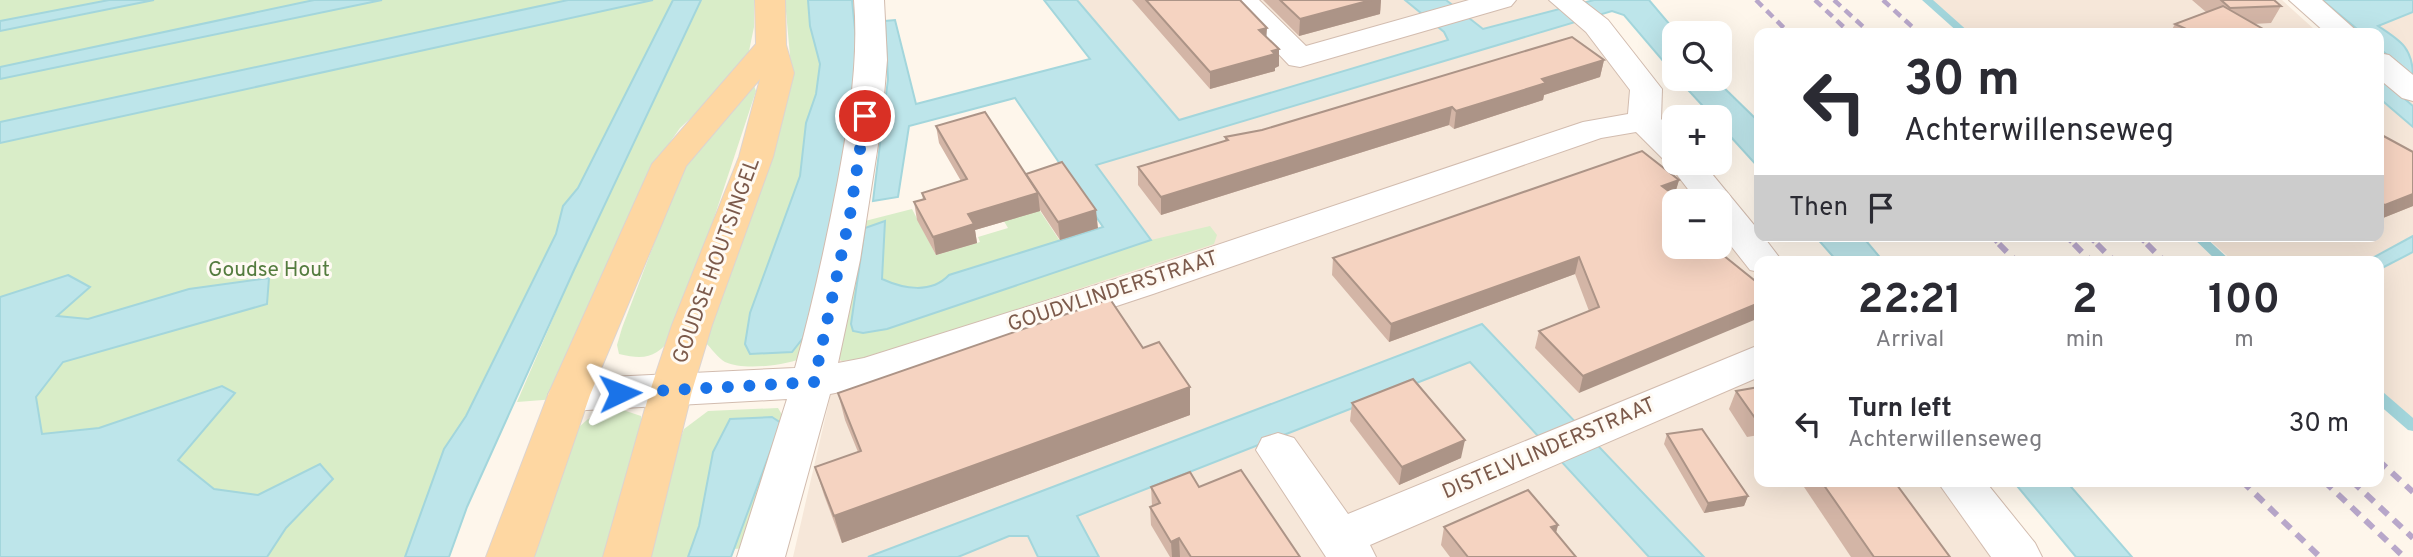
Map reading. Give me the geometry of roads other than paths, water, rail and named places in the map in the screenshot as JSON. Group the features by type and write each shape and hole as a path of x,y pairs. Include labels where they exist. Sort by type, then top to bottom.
{"main road":[{"name":"GOUDSE HOUTSINGEL","path":"627,557 671,391 692,325 756,157 778,73 771,45 770,0"},
{"path":"510,557 569,395 669,164 693,132 755,66 771,45"}],"street":[{"path":"761,557 814,382 850,215 873,67 869,0"},
{"path":"1241,0 1300,58 1501,0"},
{"path":"2304,0 2338,28"},
{"path":"1574,8 1646,89 1643,121 1662,139"},
{"path":"2384,67 2413,91"},
{"name":"GOUDVLINDERSTRAAT","path":"569,395 814,382 866,373 1139,285 1595,129 1643,121"},
{"path":"1695,175 1706,189"},
{"path":"1732,222 1759,256"},
{"name":"DISTELVLINDERSTRAAT","path":"1345,547 1754,362"},
{"path":"1278,450 1345,547"},
{"path":"1964,487 2018,557"}],"water":[{"path":"109,0 154,0 0,31 0,21"},
{"path":"314,0 382,0 0,79 0,67"},
{"path":"568,0 653,0 0,143 0,122"},
{"path":"673,0 701,0 574,270 467,507 449,557 405,557 444,449 466,416 556,234 563,206 578,188"},
{"path":"808,0 852,0 859,70 819,291 803,338 792,352 750,354 745,344 750,313 800,176 806,123 816,94 820,64 810,26"},
{"path":"1044,0 1077,0 1179,120 1448,40 1444,32 1405,0 1446,0 1483,29 1594,0 1649,0 1667,21 1662,21 1662,60 1624,15 1612,11 1096,165 1151,240 887,329 863,333 853,331 851,324 865,228 885,221 882,279 917,288 934,285 949,275 1103,227 1015,98 909,126 898,197 873,201 888,79 885,21 895,20 916,104 1090,59"},
{"path":"2322,0 2413,0 2413,12 2378,26 2381,28 2356,28"},
{"path":"2384,30 2408,52 2413,77 2384,52"},
{"path":"2384,81 2413,106 2413,127 2384,102"},
{"path":"1689,91 1727,91 1754,117 1754,162 1732,138 1732,105 1702,105"},
{"path":"2413,236 2413,252 2384,267 2384,256 2376,256"},
{"path":"1820,242 1867,242 1879,256 1833,256"},
{"path":"68,275 90,287 57,316 88,319 189,289 269,278 267,304 63,362 36,397 42,434 99,428 222,386 235,393 178,460 214,489 258,495 320,464 333,479 286,528 267,557 0,557 0,297"},
{"path":"1482,324 1704,557 1649,557 1470,362 1077,516 1099,557 1038,557 1028,536 1009,536 958,557 868,557"},
{"path":"772,417 781,423 731,557 688,557 699,526 713,452 730,419"},
{"path":"2018,487 2071,487 2132,557 2076,557"}],"waterway":[{"path":"1927,0 1959,28"},
{"path":"2204,242 2219,256"},
{"path":"2384,401 2413,426"}],"railway":[{"path":"1756,0 1784,28"},
{"path":"1815,0 1845,28"},
{"path":"1834,0 1865,28"},
{"path":"1883,0 1914,28"},
{"path":"1997,242 2011,256"},
{"path":"2072,242 2076,246"},
{"path":"2095,242 2099,246"},
{"path":"2145,242 2149,246"},
{"path":"2076,246 2086,256"},
{"path":"2099,246 2109,256"},
{"path":"2149,246 2159,256"},
{"path":"2384,465 2413,492"},
{"path":"2248,487 2320,557"},
{"path":"2330,487 2404,557"},
{"path":"2358,487 2413,538"}],"park label":[{"name":"Goudse Hout","path":"269,270"}]}
